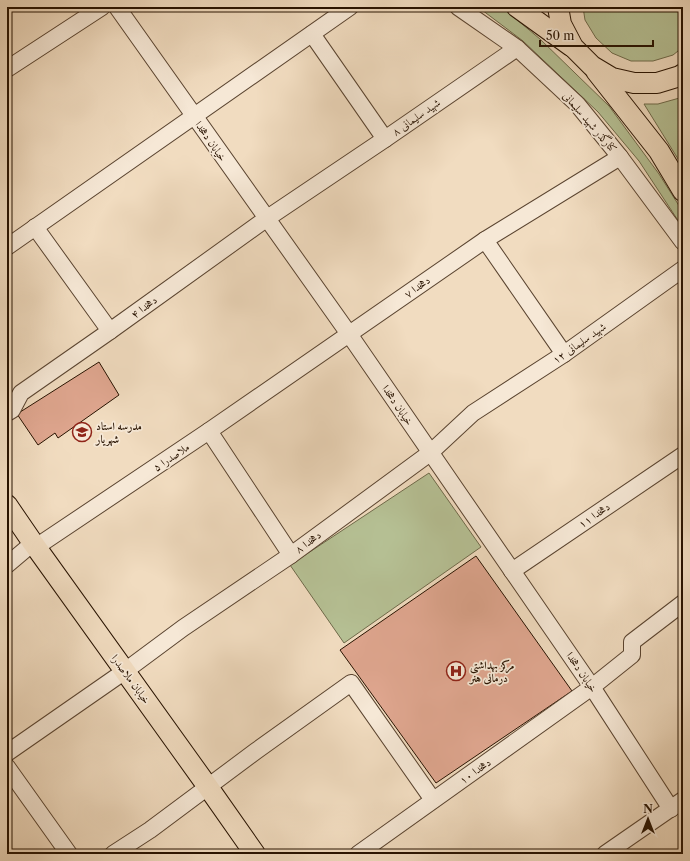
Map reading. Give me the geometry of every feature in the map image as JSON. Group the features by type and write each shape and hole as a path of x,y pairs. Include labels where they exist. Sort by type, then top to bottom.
{"main road":[{"path":"517,7 573,47 592,66 660,151 683,191"},
{"path":"558,7 561,24 573,47"},
{"path":"592,66 612,78 634,83 658,83 683,74"},
{"name":"خیابان ملاصدرا","path":"7,505 255,854"}],"street":[{"path":"7,69 102,7"},
{"name":"خیابان دهخدا","path":"117,7 349,334 592,687 677,804 605,854"},
{"path":"7,247 350,7"},
{"name":"کنارگذر شهید سلیمانی","path":"458,7 517,48 577,104 620,157 683,242"},
{"path":"312,34 384,139"},
{"name":"شهید سلیمانی ۸","path":"266,219 517,48"},
{"name":"دهخدا ۷","path":"304,364 485,240 620,157"},
{"name":"دهخدا ۴","path":"7,413 12,410 21,393 266,219"},
{"path":"35,227 110,331"},
{"path":"485,240 564,354"},
{"name":"شهید سلیمانی ۱۲","path":"430,453 473,413 564,354 683,269"},
{"name":"ملاصدرا ۵","path":"7,565 209,431 304,364"},
{"path":"209,431 291,555"},
{"name":"دهخدا ۸","path":"7,753 72,709 183,628 291,555 430,453"},
{"name":"دهخدا ۱۱","path":"512,571 680,462"},
{"name":"دهخدا ۱۰","path":"358,854 592,687 632,655 632,642 683,603"},
{"path":"113,854 150,830 351,683 434,800"},
{"path":"7,767 69,854"}],"green space":[{"path":"478,7 502,7 540,39 609,106 659,174 683,212 683,228 639,161 598,112 523,41"},
{"path":"583,7 683,7 683,47 673,55 653,61 631,61 612,53 596,38 585,20"},
{"path":"683,97 683,167 644,104 658,104"},
{"path":"429,473 481,547 344,643 290,565"}],"building":[{"name":"مدرسه استاد شهریار","path":"99,362 119,395 58,438 55,433 38,445 17,414"},
{"name":"مرکز بهداشتی درمانی هنر","path":"476,556 572,691 436,783 340,650"}],"place":[{"name":"مدرسه استاد شهریار","path":"82,432"},
{"name":"مرکز بهداشتی درمانی هنر","path":"456,671"}]}
